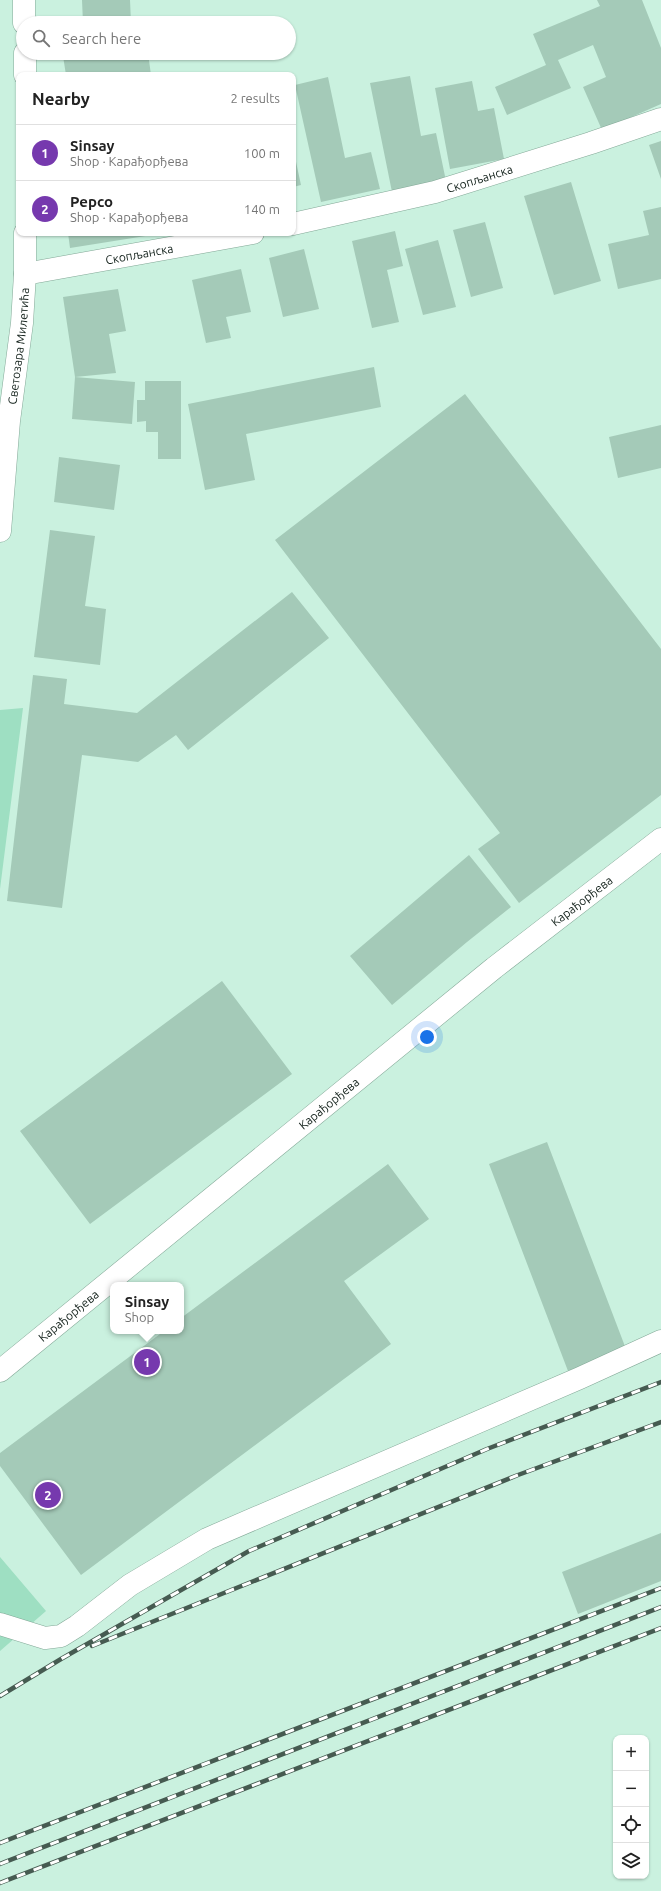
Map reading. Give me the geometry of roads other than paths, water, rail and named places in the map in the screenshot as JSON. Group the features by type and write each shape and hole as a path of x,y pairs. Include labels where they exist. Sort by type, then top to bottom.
{"street":[{"path":"24,0 24,16"},
{"path":"24,60 25,72"},
{"name":"Скопљанска","path":"296,223 435,192 591,143 661,119"},
{"name":"Светозара Милетића","path":"0,531 4,420 22,323 25,274 25,236"},
{"name":"Скопљанска","path":"25,274 236,236"},
{"name":"Карађорђева","path":"0,1372 494,968 661,838"},
{"path":"0,1624 45,1638 61,1636 77,1626 130,1585 207,1539 580,1378 661,1341"}],"railway":[{"path":"0,1696 61,1659 249,1551 487,1449 661,1382"},
{"path":"92,1646 518,1475 661,1422"},
{"path":"0,1843 661,1588"},
{"path":"0,1864 661,1607"},
{"path":"0,1883 661,1628"}],"place":[{"name":"Sinsay","path":"147,1362"},
{"name":"Pepco","path":"48,1495"}]}
